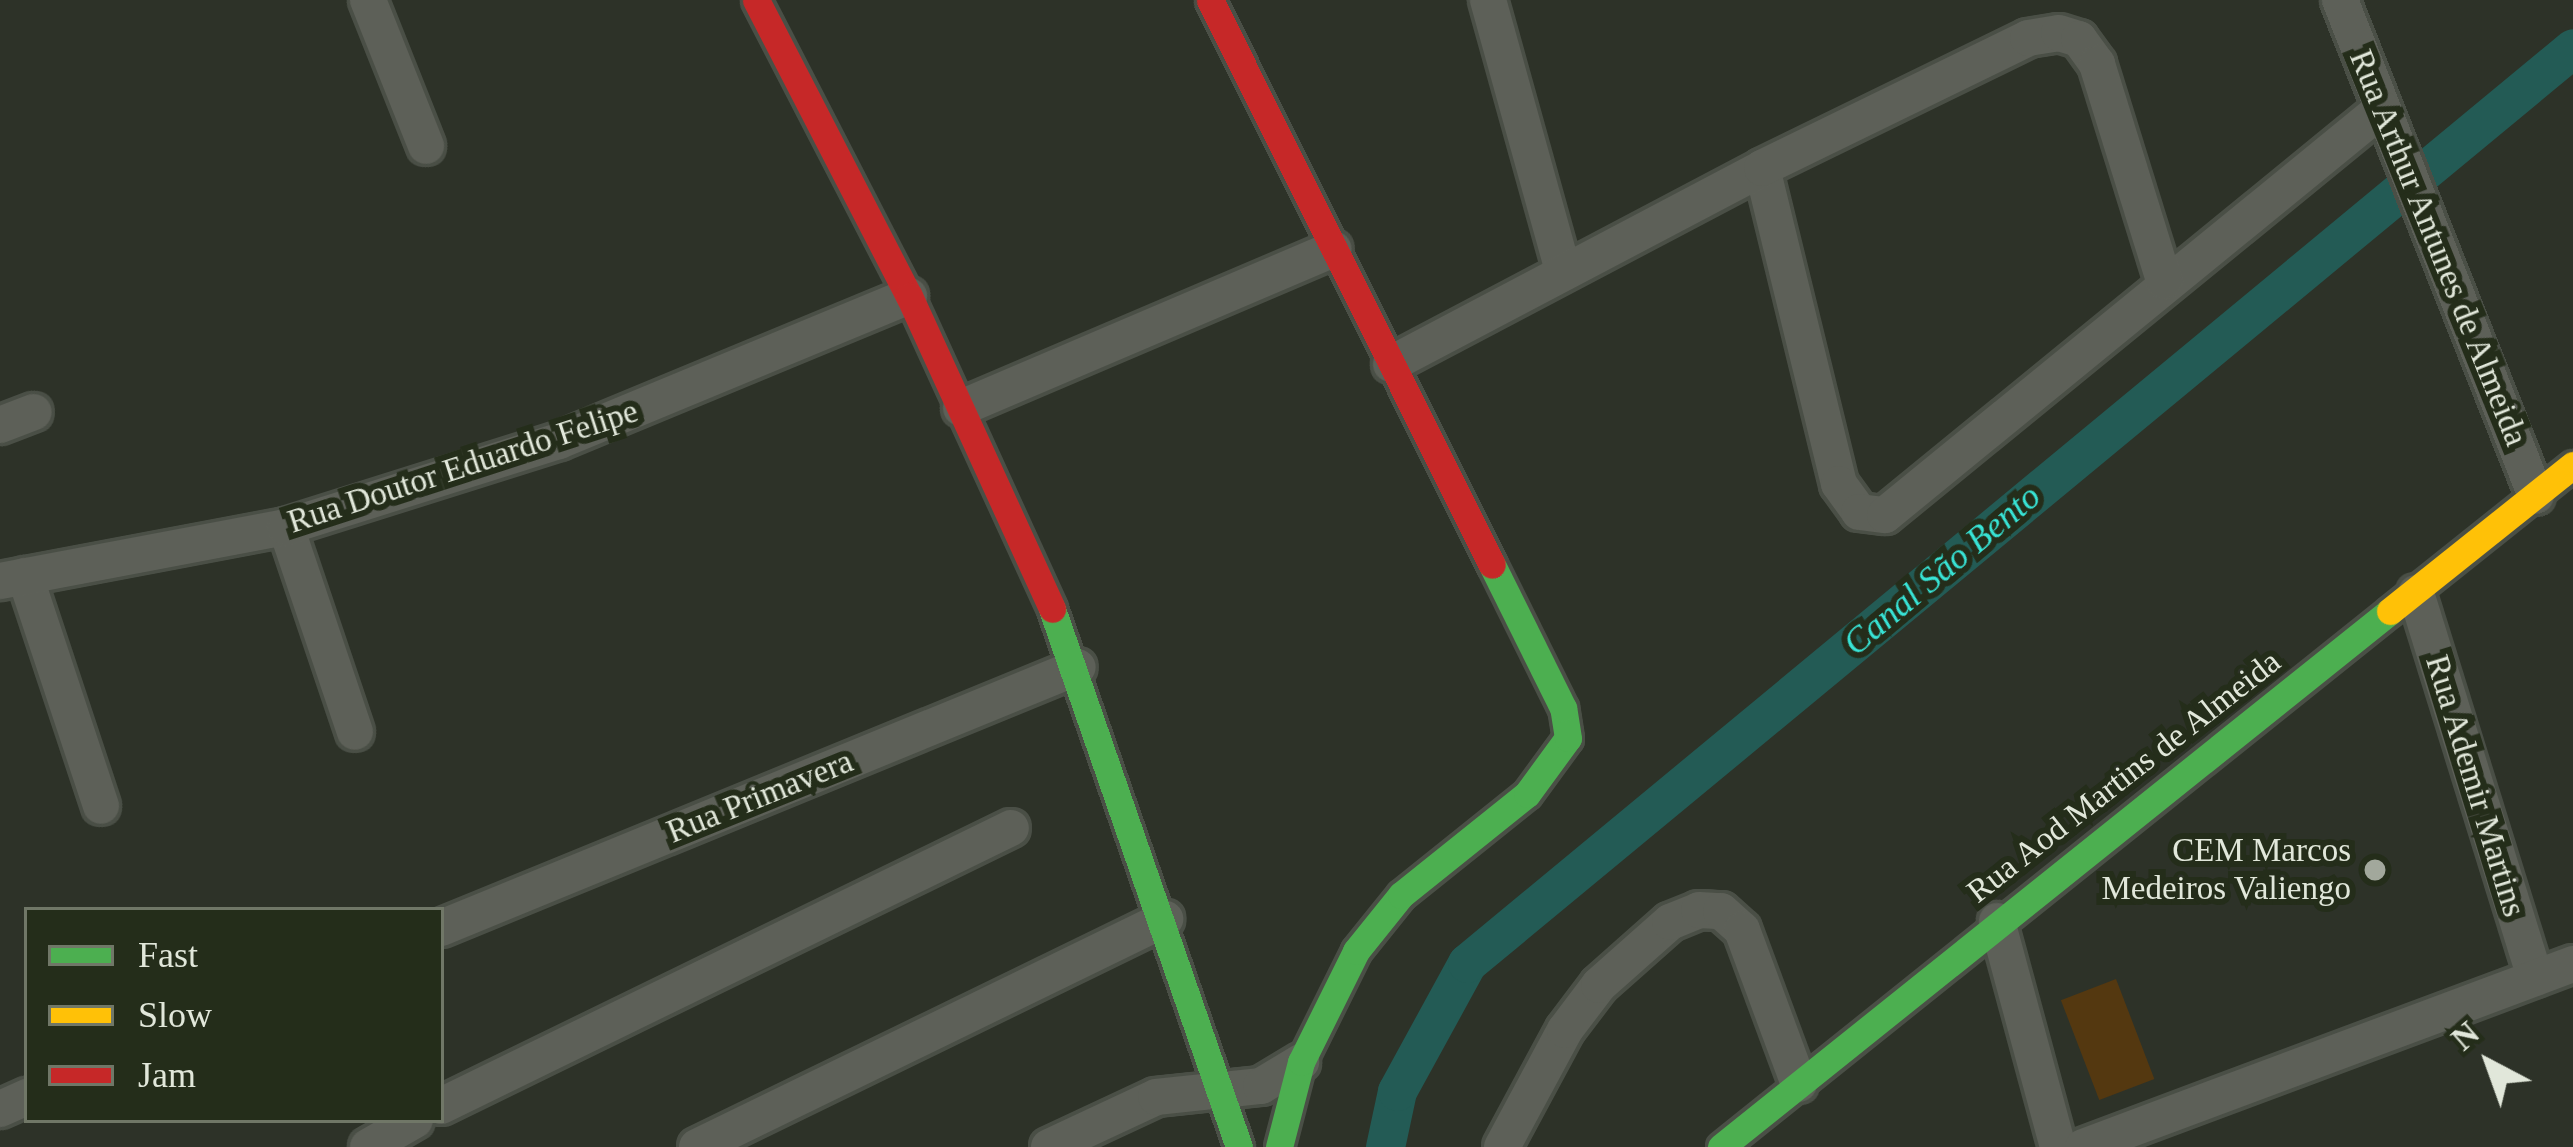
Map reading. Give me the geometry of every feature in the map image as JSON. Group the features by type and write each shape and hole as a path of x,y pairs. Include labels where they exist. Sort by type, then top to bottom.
{"street":[{"path":"368,0 426,146"},
{"path":"756,0 909,296 1078,667 1224,1090 1239,1147"},
{"path":"1210,0 1563,708 1568,738 1555,766 1401,895 1356,951 1301,1063 1280,1147"},
{"path":"1488,0 1563,270"},
{"name":"Rua Arthur Antunes de Almeida","path":"2340,0 2536,496"},
{"path":"1391,364 1762,167 2028,38 2059,33 2079,39 2098,64 2164,281"},
{"path":"1762,167 1839,484 1871,516 1902,505 2164,281 2387,121"},
{"path":"961,408 1334,249"},
{"name":"Rua Doutor Eduardo Felipe","path":"13,579 286,527 560,441 909,296"},
{"name":"Rua Aod Martins de Almeida","path":"1720,1147 2573,465"},
{"path":"286,527 355,732"},
{"path":"13,579 101,806"},
{"name":"Rua Ademir Martins","path":"2416,593 2535,978"},
{"name":"Rua Primavera","path":"444,927 1078,667"},
{"path":"444,1105 1010,828"},
{"path":"1502,1147 1599,985 1670,922 1699,910 1721,911 1742,930 1799,1084"},
{"path":"698,1147 1165,920"},
{"path":"1997,921 2058,1147"},
{"path":"2083,1147 2573,964"},
{"path":"1048,1147 1156,1097 1283,1078 1301,1063"},
{"path":"368,1147 410,1123"}],"shaded area":[{"path":"2116,979 2154,1079 2099,1100 2061,1000"}],"waterway":[{"name":"Canal São Bento","path":"1385,1147 1397,1091 1467,963 2573,48"}],"traffic: fast":[{"path":"1279,1147 1301,1062 1356,951 1401,895 1527,794 1568,738 1563,708 1492,565"},
{"path":"1052,609 1239,1147"},
{"path":"1721,1147 2390,611"}],"traffic: slow":[{"path":"2390,611 2573,465"}],"traffic: jam":[{"path":"756,0 909,296 1052,609"},
{"path":"1210,0 1492,565"}],"place":[{"name":"CEM Marcos Medeiros Valiengo","path":"2375,870"}]}
